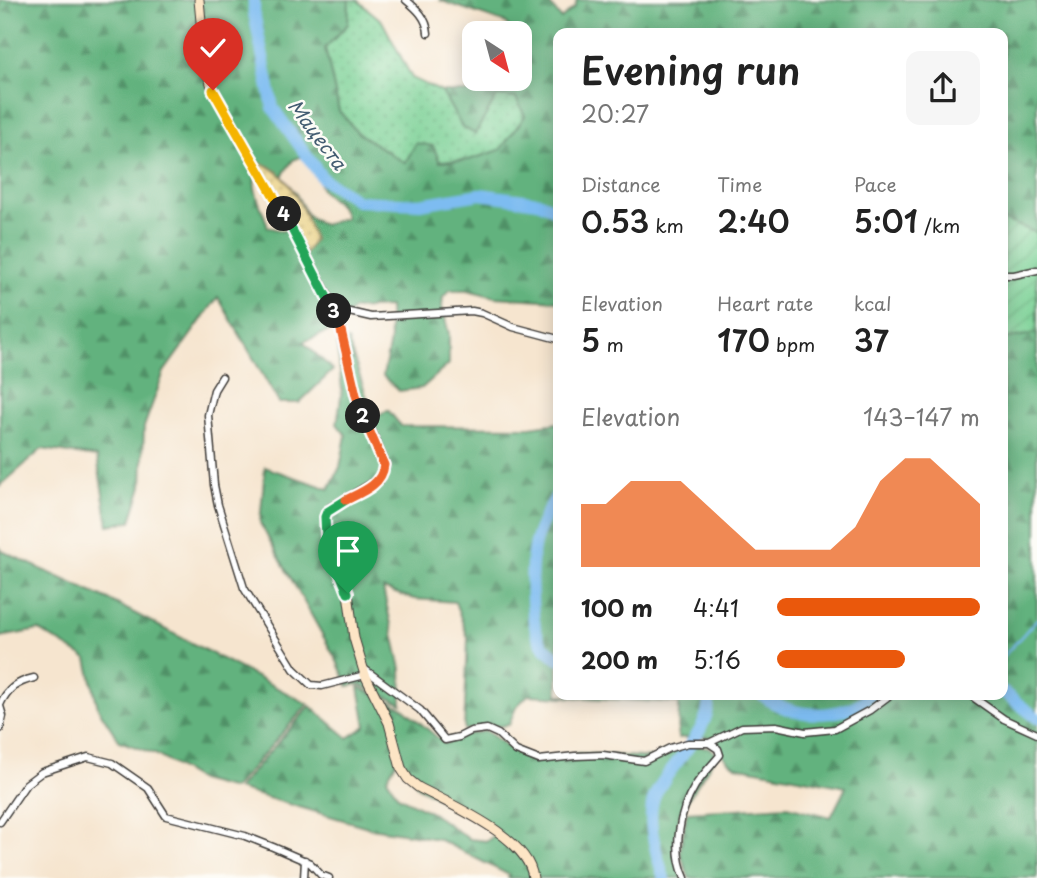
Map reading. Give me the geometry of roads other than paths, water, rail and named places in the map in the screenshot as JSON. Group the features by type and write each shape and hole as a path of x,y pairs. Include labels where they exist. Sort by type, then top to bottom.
{"street":[{"path":"199,0 205,64 213,90 275,198 332,308 340,326 356,395 384,465 379,480 331,508 325,517 326,538 348,593 354,638 364,672 389,723 401,768 408,779 498,832 524,855 533,878"},
{"path":"406,0 426,22 428,33"},
{"path":"1008,275 1037,270"},
{"path":"332,308 370,317 472,311 513,327 553,338"},
{"path":"222,377 210,401 208,415 214,485 244,588 294,669 311,685 322,686 364,672"},
{"path":"364,672 421,710 445,740 471,731 487,729 498,734 516,751 539,760 603,755 644,761 670,748 688,743 709,743 730,732 755,726 776,726 804,732 835,729 883,700"},
{"path":"0,729 3,716 0,706 11,688 19,681 34,678"},
{"path":"978,700 1004,719 1037,734"},
{"path":"685,878 677,852 680,830 685,807 695,786 720,755 718,749 709,743"},
{"path":"0,822 11,802 26,784 42,772 88,757 111,763 148,788 166,816 244,836 304,860 328,878"},
{"path":"304,860 304,878"}],"waterway":[{"name":"Мацеста","path":"254,0 254,13 273,108 323,179 358,201 420,204 480,194 538,202 553,209"},
{"name":"Мацеста","path":"553,503 537,536 533,552 532,579 533,610 538,636 553,654"},
{"path":"1008,651 1037,619"},
{"path":"1008,696 1037,718"},
{"name":"Мацеста","path":"664,878 653,838 651,816 654,798 704,723 709,700"},
{"path":"770,700 787,709 817,714 846,709 864,700"}]}
